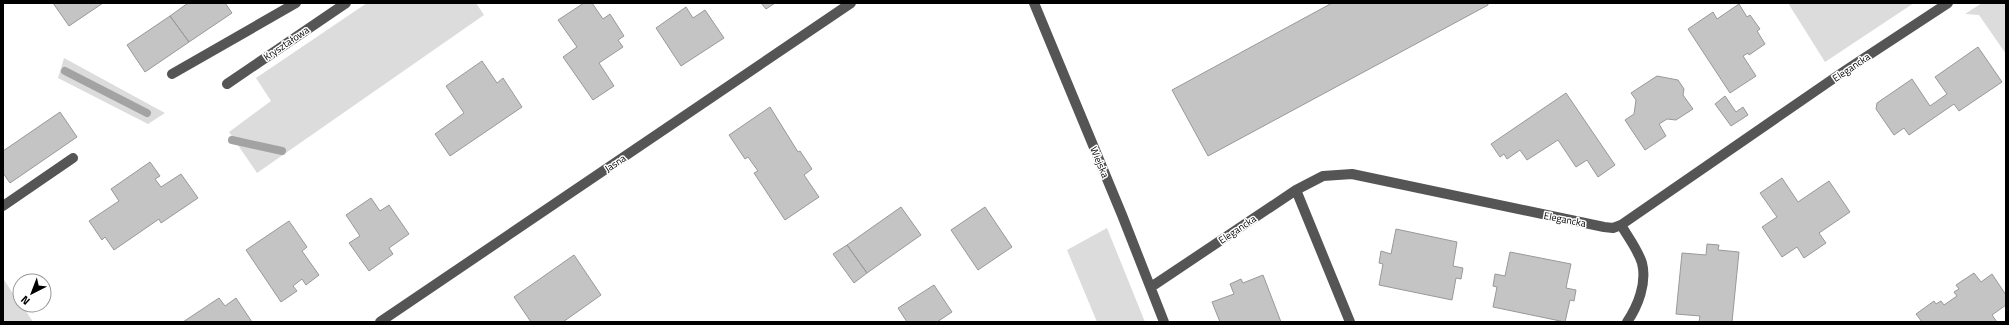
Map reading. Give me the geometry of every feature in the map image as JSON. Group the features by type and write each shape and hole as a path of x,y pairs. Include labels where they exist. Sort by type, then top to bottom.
{"street":[{"path":"172,74 296,3"},
{"name":"Kryształowa","path":"227,84 346,3"},
{"name":"Jasna","path":"380,322 851,3"},
{"name":"Wiejska","path":"1034,3 1164,322"},
{"name":"Elegancka","path":"1151,287 1296,190 1323,176 1352,174 1604,227 1612,228 1621,225 1843,72 1948,3"},
{"path":"3,206 73,158"},
{"path":"1296,190 1350,322"},
{"path":"1621,225 1642,264 1643,281 1638,304 1627,322"}],"shaded area":[{"path":"367,3 476,3 484,15 257,173 229,132 271,101 256,78"},
{"path":"1788,3 1914,3 1825,62"},
{"path":"1982,3 2006,3 2006,54 1979,15 1965,14"},
{"path":"64,58 165,113 148,124 58,78"},
{"path":"1107,228 1145,322 1097,322 1067,250"},
{"path":"3,278 12,292 12,313 27,313 33,322 3,322"}],"building":[{"path":"53,3 103,3 69,26"},
{"path":"188,3 225,3 232,13 189,42 170,16"},
{"path":"584,3 592,3 603,19 610,14 624,36 618,40 623,47 599,63 614,86 593,100 563,57 577,47 558,20"},
{"path":"761,3 775,3 766,9"},
{"path":"1332,3 1488,3 1488,5 1208,156 1172,90"},
{"path":"1739,4 1747,17 1750,15 1760,29 1757,31 1765,44 1749,55 1748,53 1743,56 1756,76 1730,93 1688,29 1713,12 1717,19"},
{"path":"686,7 693,18 705,10 724,38 681,66 656,28"},
{"path":"170,16 189,42 145,72 127,45"},
{"path":"1978,47 2002,82 1959,111 1954,104 1909,135 1904,128 1894,135 1876,109 1877,103 1912,79 1930,106 1947,94 1935,77"},
{"path":"482,61 497,83 503,78 522,107 450,156 435,134 464,113 446,86"},
{"path":"1657,76 1678,80 1684,89 1683,95 1693,109 1676,120 1667,119 1659,124 1666,136 1645,150 1625,120 1634,114 1636,100 1631,93"},
{"path":"1566,93 1615,165 1598,177 1587,160 1576,167 1558,140 1527,160 1520,150 1507,159 1504,154 1500,157 1491,144"},
{"path":"1725,96 1736,112 1743,107 1748,115 1731,126 1715,104"},
{"path":"770,107 798,152 800,151 812,169 804,175 819,197 785,220 754,173 758,171 748,157 745,159 729,135"},
{"path":"60,112 77,137 10,183 3,173 3,151"},
{"path":"150,162 160,176 155,179 161,187 181,174 198,198 161,223 159,219 114,250 105,237 102,240 89,221 119,201 111,189"},
{"path":"1782,178 1798,202 1829,181 1850,212 1819,233 1826,243 1804,258 1797,247 1782,257 1762,227 1777,217 1760,193"},
{"path":"371,198 380,211 389,205 409,234 389,248 393,254 369,271 349,243 360,236 346,215"},
{"path":"901,207 921,235 867,273 847,245"},
{"path":"985,207 1012,247 978,270 951,230"},
{"path":"289,221 307,247 302,251 319,275 306,285 302,279 293,286 297,291 281,302 246,250"},
{"path":"1396,229 1457,242 1453,266 1463,268 1461,279 1456,278 1452,300 1379,285 1383,264 1379,263 1381,251 1391,254"},
{"path":"1707,244 1719,245 1718,250 1739,252 1732,322 1699,322 1700,316 1676,314 1682,253 1706,255"},
{"path":"847,245 867,273 854,283 833,254"},
{"path":"1510,252 1571,264 1566,288 1576,290 1574,301 1570,300 1565,322 1493,307 1497,287 1493,286 1495,274 1505,276"},
{"path":"574,255 601,295 563,322 531,322 514,297"},
{"path":"1974,273 1981,282 1992,274 2006,295 2006,305 1992,315 1997,322 1922,322 1916,314 1934,301 1936,304 1941,301 1944,305 1957,296 1954,292 1959,289 1956,285"},
{"path":"1263,275 1281,322 1220,322 1212,302 1234,294 1230,284 1241,279 1243,283"},
{"path":"934,285 952,312 937,322 907,322 898,308"},
{"path":"219,298 225,306 236,298 252,322 183,322"}],"waterway":[{"path":"65,71 147,113"},
{"path":"232,140 282,151"}]}
